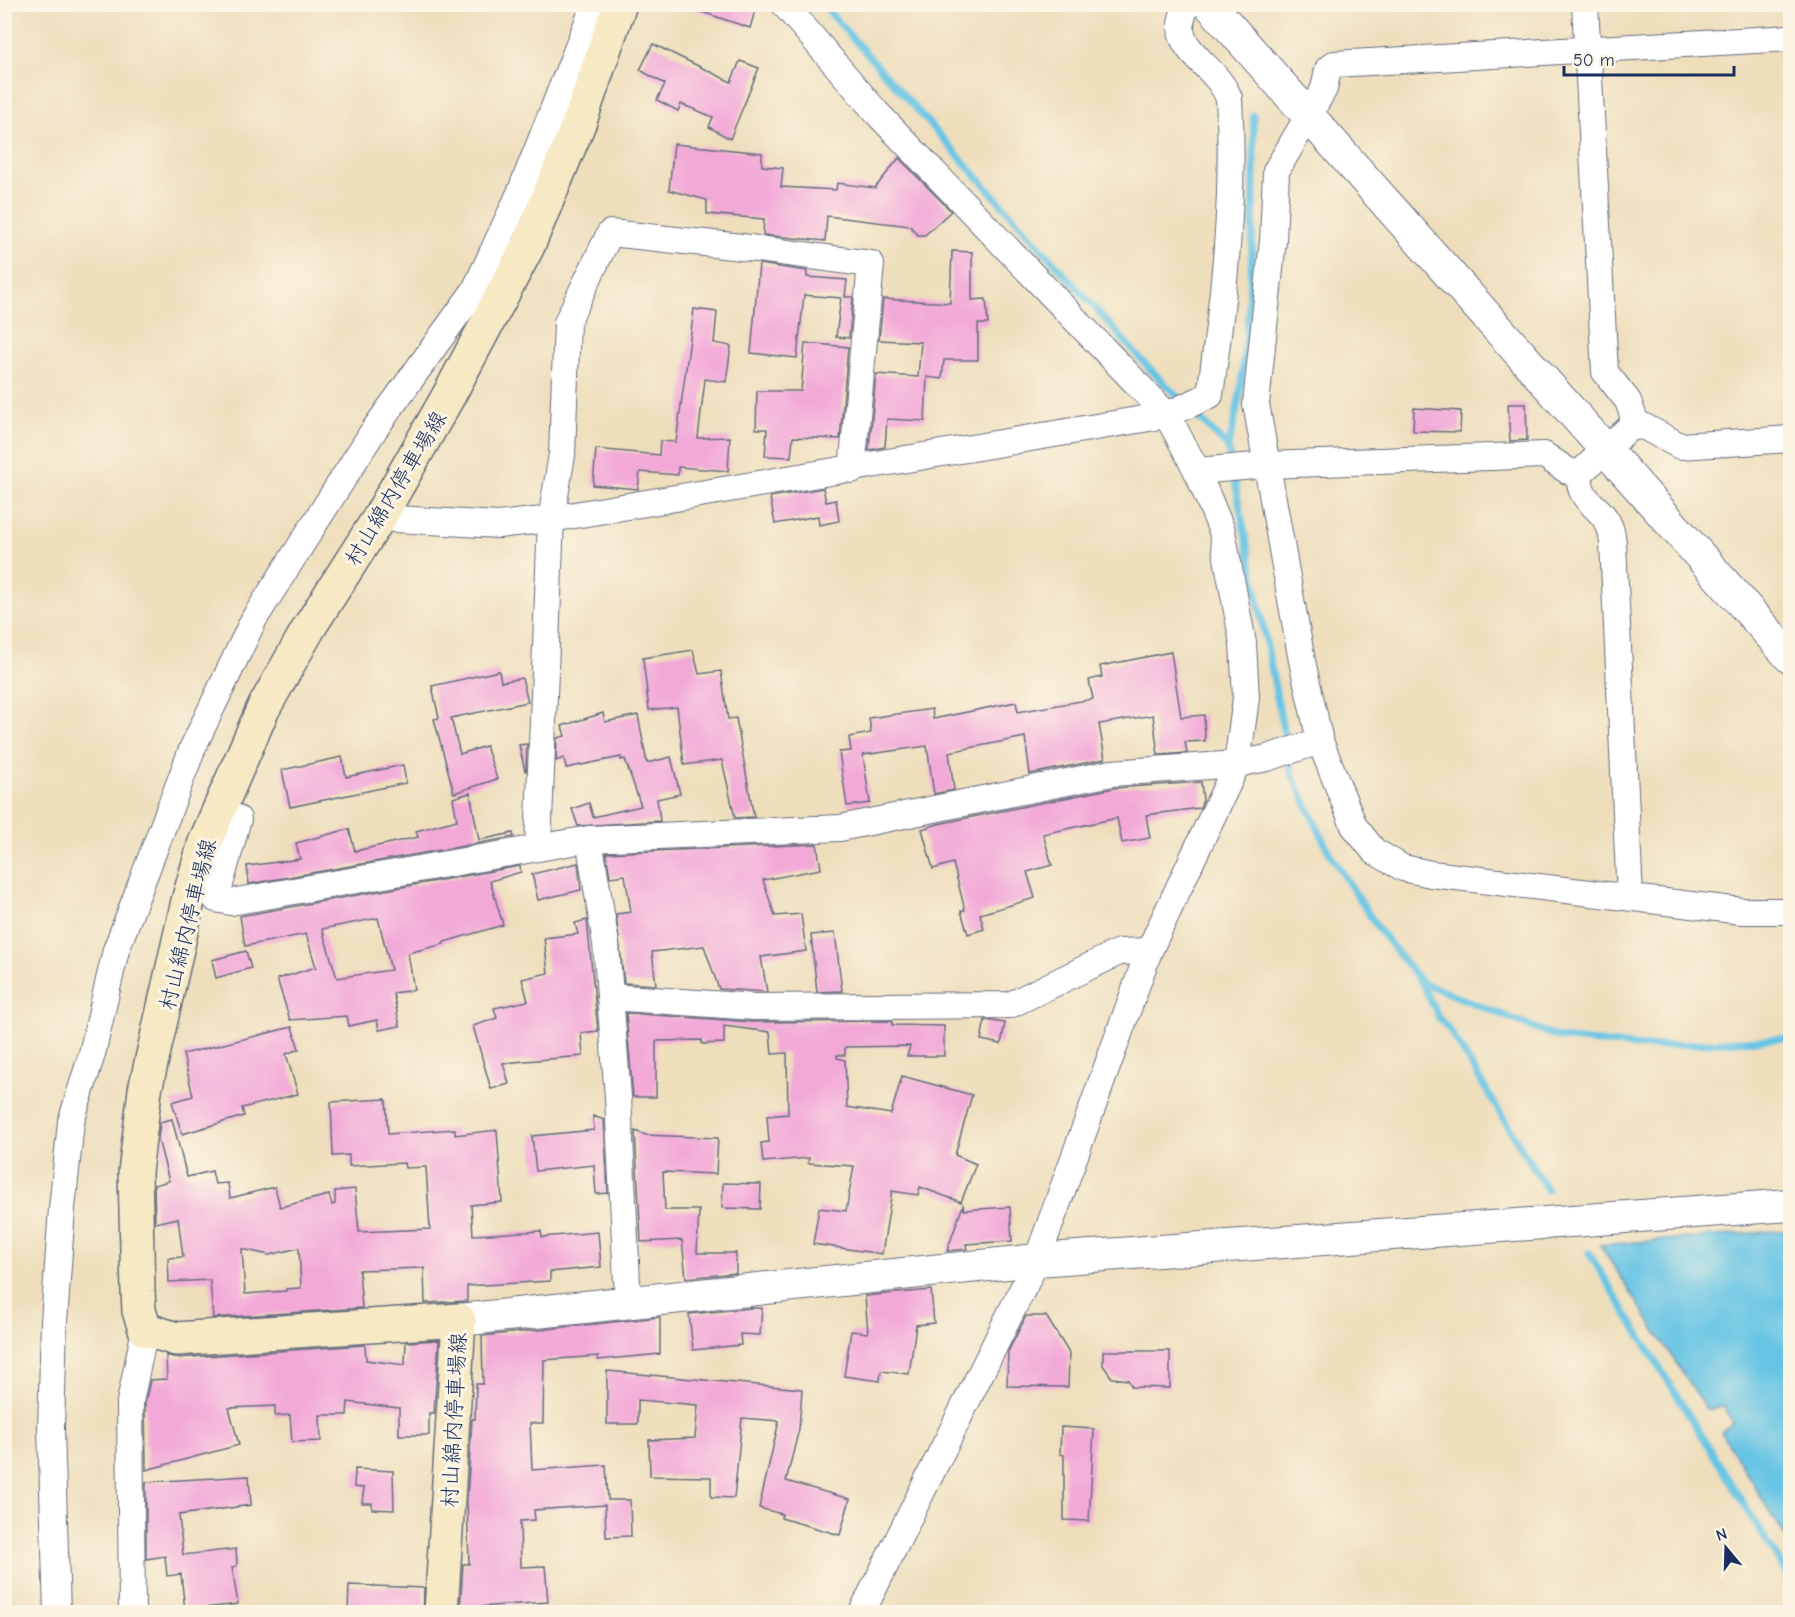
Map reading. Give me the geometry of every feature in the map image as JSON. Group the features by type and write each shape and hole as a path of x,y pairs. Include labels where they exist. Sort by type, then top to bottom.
{"main road":[{"name":"村山綿内停車場線","path":"441,1612 459,1320 176,1339 146,1329 139,1311 134,1203 135,1172 145,1090 188,902 205,842 264,709 310,626 379,518 449,395 528,246 580,121 620,4"}],"street":[{"path":"57,1612 51,1429 54,1322 62,1208 71,1122 92,1054 116,950 193,747 254,619 374,430 476,290 520,194 595,4"},
{"path":"784,4 877,113 1170,413 1204,470 1222,531 1243,643 1245,699 1237,764 1149,951 1037,1260 862,1612"},
{"path":"379,518 498,525 551,519 852,470 1170,413 1210,394 1224,297 1230,225 1229,98 1224,85 1182,40 1179,26 1188,4"},
{"path":"1209,4 1791,657"},
{"path":"1585,4 1605,372 1628,401 1637,426"},
{"path":"1791,38 1334,64 1328,69 1324,89 1276,171 1273,240 1256,404 1261,466 1313,743 1354,826 1374,851 1403,868 1431,874 1742,911 1791,911"},
{"path":"538,846 551,519 562,455 567,322 610,233 871,264 852,470"},
{"path":"1630,897 1613,543 1610,526 1583,495 1579,486 1580,473 1629,428 1637,426 1643,426 1680,446 1791,439"},
{"path":"1204,470 1544,455 1568,471 1580,473"},
{"path":"220,808 238,819 216,898 231,902 538,846 589,839 840,828 1112,773 1237,764 1313,743"},
{"path":"589,839 606,944 628,1303"},
{"path":"610,998 755,1007 1010,1005 1119,952 1149,951"},
{"path":"459,1320 1037,1260 1791,1205"},
{"path":"132,1612 130,1402 146,1329"}],"water":[{"path":"1790,1230 1790,1544 1721,1432 1733,1422 1723,1406 1706,1409 1600,1245"}],"building":[{"path":"691,4 757,4 750,28 690,8"},
{"path":"653,44 731,82 740,61 759,68 730,139 709,127 713,117 681,104 678,111 657,100 665,84 640,70"},
{"path":"674,144 762,153 762,166 783,168 781,187 836,190 837,183 875,188 899,158 951,211 925,235 918,235 910,226 827,216 825,241 763,235 764,219 707,214 707,200 669,190"},
{"path":"952,251 972,252 972,300 986,299 988,324 978,324 978,360 944,360 942,379 927,377 925,421 887,419 885,447 869,450 876,374 918,377 921,342 879,340 883,299 950,303"},
{"path":"759,264 807,271 807,277 847,280 845,297 853,297 849,338 836,337 841,298 804,295 797,358 751,353"},
{"path":"694,309 717,312 714,343 731,346 726,382 705,379 698,438 730,437 728,471 678,467 678,475 640,472 638,489 593,485 596,449 659,455 660,441 676,442"},
{"path":"805,343 848,347 840,439 793,437 791,457 765,456 767,429 756,429 757,391 801,391"},
{"path":"1508,404 1526,404 1527,440 1510,441"},
{"path":"1414,408 1461,411 1460,432 1413,431"},
{"path":"823,488 826,502 836,500 839,521 819,525 818,516 775,524 770,497"},
{"path":"693,650 699,674 721,671 728,719 736,718 754,817 735,818 722,760 684,765 677,707 649,710 643,658"},
{"path":"1171,652 1181,717 1204,715 1205,741 1185,742 1187,753 1158,755 1153,715 1099,724 1105,759 1030,774 1025,737 949,752 954,790 934,794 927,746 863,755 870,803 847,806 839,752 851,751 849,737 871,733 869,718 932,709 933,719 1016,702 1018,712 1093,699 1089,680 1102,677 1100,666"},
{"path":"499,671 501,682 522,678 528,702 451,718 460,754 486,746 497,779 454,793 434,719 439,718 432,686"},
{"path":"603,713 605,722 638,715 647,763 671,757 680,794 657,799 660,821 578,826 572,809 589,803 593,817 641,806 625,759 621,760 621,757 566,768 564,758 556,761 557,738 565,736 562,726"},
{"path":"527,744 526,771 525,771 519,745"},
{"path":"342,757 346,777 403,765 406,783 290,807 282,770"},
{"path":"1201,782 1203,800 1200,808 1146,815 1150,838 1122,843 1117,818 1043,834 1052,865 1027,872 1035,898 980,914 984,929 968,934 961,911 965,910 953,863 933,869 922,829 1114,788"},
{"path":"470,793 479,840 513,833 514,837 249,884 247,866 300,859 296,843 349,829 355,851 418,837 416,831 457,820 453,798"},
{"path":"817,844 821,869 763,880 775,916 801,914 806,951 761,957 767,992 719,989 704,946 652,952 656,985 624,983 616,914 631,912 625,875 610,877 606,853"},
{"path":"578,863 581,890 538,900 532,874"},
{"path":"520,866 521,872 490,881 503,925 408,953 414,990 393,993 400,1026 379,1030 377,1020 349,1026 347,1016 290,1020 277,979 316,967 306,934 245,946 240,916","holes":["378,918 391,970 337,978 322,929"]},
{"path":"587,920 598,1031 581,1033 583,1056 503,1063 509,1084 491,1089 473,1026 497,1018 494,1008 528,1001 522,979 548,973 544,938 578,934 575,923"},
{"path":"835,933 842,991 817,992 811,935"},
{"path":"246,951 251,968 216,978 212,960"},
{"path":"626,1013 754,1022 892,1021 892,1025 944,1026 944,1056 907,1056 910,1046 845,1047 845,1055 837,1055 837,1058 845,1060 847,1107 891,1114 902,1076 972,1095 955,1155 976,1164 961,1202 920,1187 918,1195 892,1191 882,1254 813,1244 819,1208 846,1211 854,1166 808,1163 809,1158 763,1162 761,1143 769,1142 767,1116 788,1114 787,1053 772,1054 770,1032 724,1026 724,1043 702,1044 702,1040 656,1041 656,1097 633,1097"},
{"path":"985,1020 1005,1023 1001,1044 981,1040"},
{"path":"292,1027 299,1049 286,1054 298,1094 242,1108 244,1116 182,1134 172,1102 193,1096 183,1054"},
{"path":"386,1099 388,1134 455,1129 455,1135 497,1130 502,1202 471,1205 473,1235 541,1231 542,1237 598,1232 601,1267 550,1272 550,1281 467,1286 467,1301 425,1303 424,1268 359,1270 362,1308 213,1318 210,1280 169,1282 168,1258 183,1257 178,1218 155,1223 154,1185 169,1181 158,1139 160,1122 172,1119 187,1177 212,1171 215,1184 228,1183 230,1198 275,1187 280,1207 329,1195 332,1205 335,1204 335,1191 355,1189 359,1232 430,1229 426,1167 405,1168 404,1163 349,1166 349,1155 333,1156 331,1102","holes":["299,1248 301,1288 245,1294 242,1249 269,1255"]},
{"path":"593,1116 604,1120 608,1193 596,1194 594,1165 536,1171 532,1136 594,1130"},
{"path":"635,1131 646,1135 718,1138 716,1174 663,1172 665,1210 699,1210 697,1253 736,1253 736,1273 686,1278 682,1240 641,1242"},
{"path":"723,1183 761,1184 760,1209 722,1208"},
{"path":"963,1205 964,1210 1010,1207 1012,1241 966,1244 967,1249 947,1251"},
{"path":"931,1290 934,1323 916,1325 909,1374 881,1371 880,1381 844,1376 851,1331 868,1333 865,1296"},
{"path":"762,1308 760,1335 740,1334 741,1345 693,1350 689,1314"},
{"path":"1026,1316 1046,1316 1069,1353 1068,1387 1007,1386 1008,1352"},
{"path":"660,1317 660,1354 598,1360 598,1356 544,1360 543,1423 530,1423 532,1470 606,1465 608,1500 630,1500 631,1536 606,1537 605,1505 534,1510 535,1520 520,1521 521,1567 545,1566 548,1602 478,1607 477,1612 460,1612 463,1564 469,1564 467,1500 476,1384 483,1384 482,1336"},
{"path":"439,1340 434,1413 429,1413 429,1435 399,1435 399,1408 348,1402 347,1415 320,1415 321,1441 292,1442 290,1415 275,1416 275,1406 229,1408 239,1445 146,1470 145,1403 150,1380 167,1379 166,1355 177,1358 365,1345 366,1360 405,1365 406,1342"},
{"path":"1103,1351 1170,1351 1170,1388 1132,1387 1128,1380 1112,1378 1103,1365"},
{"path":"607,1371 802,1389 799,1429 786,1481 850,1499 840,1535 781,1518 782,1514 759,1508 779,1421 742,1418 734,1498 711,1497 711,1477 650,1476 649,1440 695,1438 698,1405 638,1400 638,1424 607,1424"},
{"path":"1061,1427 1094,1429 1089,1521 1064,1520 1064,1455 1060,1454"},
{"path":"355,1469 393,1471 394,1510 372,1509 372,1503 362,1503 364,1488 354,1487"},
{"path":"249,1476 251,1505 179,1515 183,1555 236,1549 237,1566 232,1567 238,1604 185,1610 181,1574 167,1576 165,1556 146,1559 146,1482"},
{"path":"349,1585 424,1588 423,1612 348,1612"}],"waterway":[{"path":"822,4 1147,366 1228,447"},
{"path":"1253,115 1254,216 1248,316 1239,398 1228,447 1292,774 1329,852 1379,930 1421,982 1439,1018 1451,1032 1547,1190"},
{"path":"1421,982 1560,1038 1643,1047 1790,1038"},
{"path":"1589,1253 1790,1579"}]}
